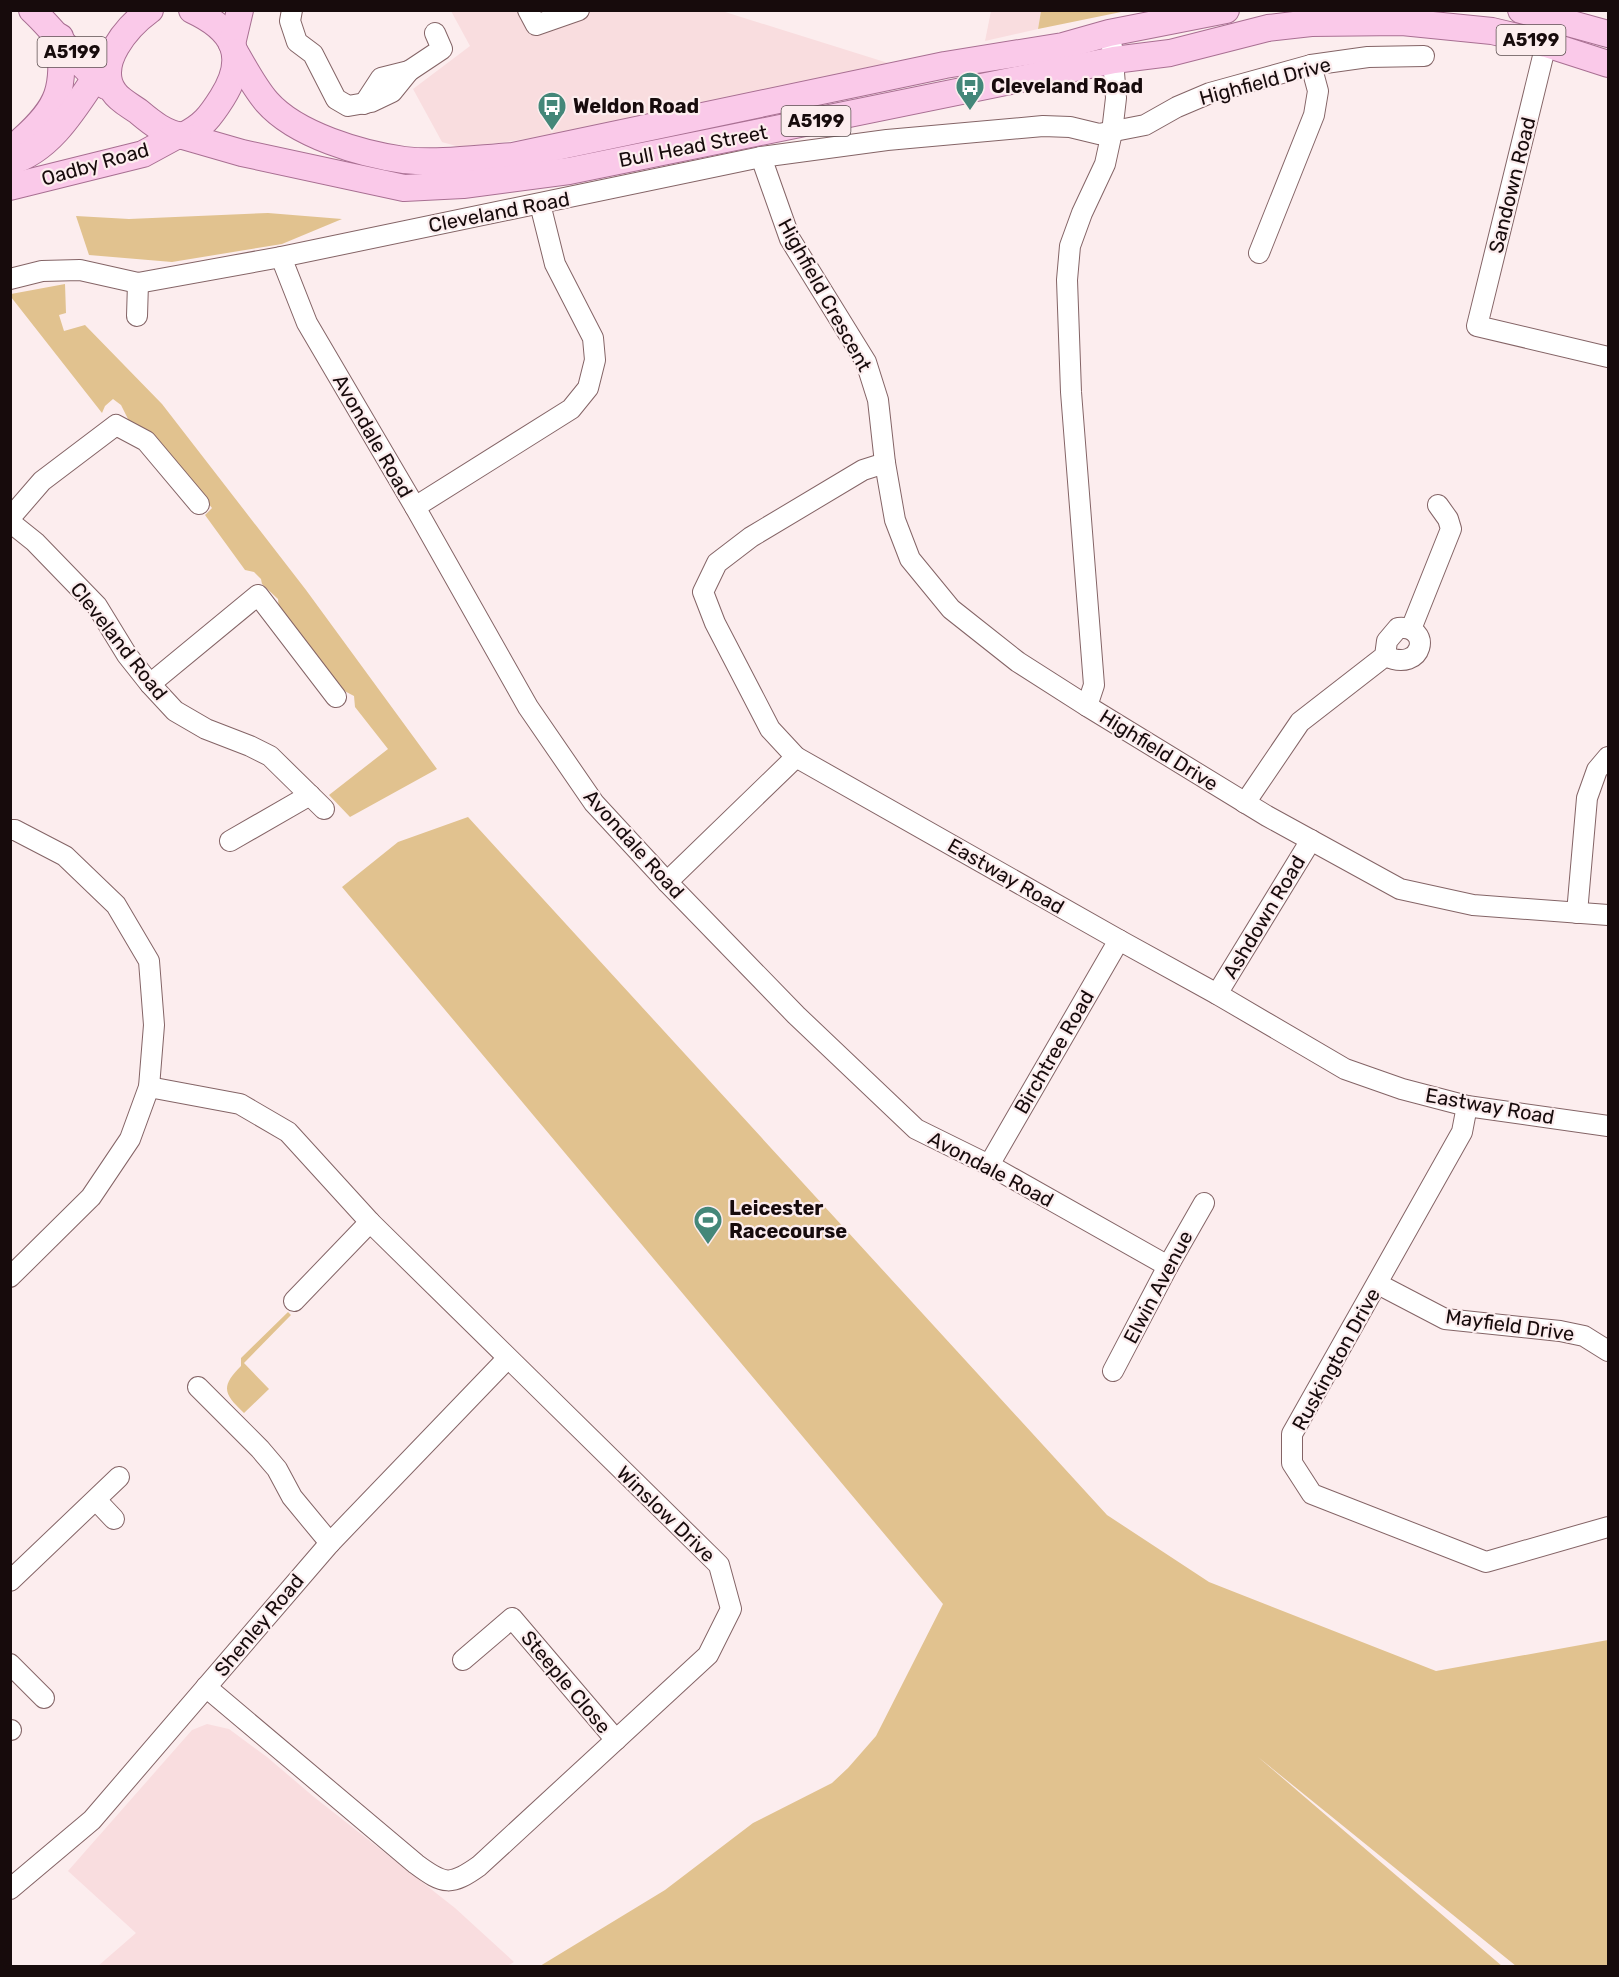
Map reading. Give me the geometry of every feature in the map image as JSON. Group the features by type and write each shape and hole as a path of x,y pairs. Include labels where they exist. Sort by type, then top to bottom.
{"main road":[{"name":"A5199","path":"32,10 104,84"},
{"path":"104,84 109,75 111,55 125,33 150,10"},
{"name":"Bull Head Street","path":"192,10 221,30 234,48 249,78 267,103 286,119 345,146 405,160 513,156 945,65 1063,46 1109,33 1226,10"},
{"name":"Oadby Road","path":"10,187 143,154 200,127 213,113 231,84 236,70 234,48 240,10"},
{"name":"A5199","path":"1521,10 1608,34"},
{"name":"Bull Head Street","path":"104,84 150,121 164,130 181,136 242,153 404,188 463,184 569,171 1114,60 1170,53 1268,28 1311,23 1402,22 1492,31 1546,44"},
{"path":"10,151 42,122 59,94 62,64 60,37"},
{"name":"A5199","path":"1546,44 1608,64"},
{"name":"Oadby Road","path":"10,162 19,160 55,134 79,102 104,84"}],"street":[{"path":"292,10 290,21 297,42 312,54 336,99 348,106 364,104 392,92 409,71 442,49 435,33"},
{"path":"528,10 536,26 579,10"},
{"name":"Highfield Drive","path":"1109,33 1114,60 1116,98 1112,132 1105,164 1082,213 1070,246 1067,280 1071,392 1094,685 1087,706 1245,803 1400,889 1473,905 1608,915"},
{"name":"Sandown Road","path":"1546,44 1477,326 1608,357"},
{"name":"Highfield Drive","path":"1112,132 1145,125 1177,107 1210,93 1311,65 1368,57 1424,56"},
{"path":"1259,252 1314,115 1318,91 1311,65"},
{"name":"Cleveland Road","path":"10,279 42,271 80,270 138,283 281,257 761,157 887,140 1043,126 1070,127 1099,134 1112,132"},
{"name":"Highfield Crescent","path":"761,157 790,239 866,362 878,400 885,464 895,520 910,559 951,609 1018,662 1087,706"},
{"path":"415,507 570,409 588,388 596,360 593,338 555,264 540,204"},
{"name":"Avondale Road","path":"281,257 307,323 415,507 528,707 594,803 796,1015 916,1129 988,1165 1167,1266"},
{"path":"137,316 138,283"},
{"path":"10,520 42,481 116,425 146,441 200,504"},
{"name":"Eastway Road","path":"885,464 863,470 751,537 717,563 704,592 715,623 770,729 796,757 1217,994 1345,1069 1402,1089 1467,1106 1608,1126"},
{"path":"1411,629 1451,529 1449,519 1438,505"},
{"name":"Cleveland Road","path":"10,520 35,542 97,606 127,655 175,711 206,729 270,756 317,802 230,841"},
{"path":"150,684 258,595 336,697"},
{"path":"1398,628 1411,629 1417,633 1420,641 1419,650 1414,656 1399,661 1385,656 1384,646 1391,634 1398,628"},
{"path":"1245,803 1300,722 1385,656"},
{"path":"667,882 796,757"},
{"path":"1577,913 1587,798 1597,770 1608,757"},
{"path":"10,830 15,830 65,855 116,904 149,961 154,1025 150,1087 130,1139 91,1197 10,1277"},
{"name":"Ashdown Road","path":"1217,994 1311,840"},
{"name":"Birchtree Road","path":"988,1165 1119,940"},
{"name":"Winslow Drive","path":"150,1087 240,1104 288,1132 370,1222 719,1565 731,1609 708,1655 461,1880 446,1880 433,1876 416,1864 207,1687"},
{"name":"Ruskington Drive","path":"1467,1106 1462,1132 1292,1434 1292,1463 1312,1494 1486,1562 1608,1527"},
{"name":"Elwin Avenue","path":"1113,1371 1167,1266 1204,1203"},
{"path":"294,1302 370,1222"},
{"name":"Mayfield Drive","path":"1378,1284 1445,1319 1576,1334 1584,1336 1608,1351"},
{"name":"Shenley Road","path":"10,1889 92,1820 330,1543 507,1359"},
{"path":"198,1387 277,1469 292,1497 330,1543"},
{"path":"10,1581 119,1477"},
{"path":"96,1500 114,1519"},
{"name":"Steeple Close","path":"463,1660 512,1618 616,1740"},
{"path":"10,1664 45,1698"}],"shaded area":[{"path":"540,10 722,11 888,63 666,119 463,148 442,142 413,89 470,46 451,11 517,11 522,20"},
{"path":"1041,10 1126,11 1038,29"},
{"path":"991,11 1041,11 1038,29 985,41"},
{"path":"268,213 342,219 282,244 172,262 89,255 76,216 129,219"},
{"path":"65,284 66,313 59,315 64,331 85,325 162,404 306,590 437,769 350,817 329,795 388,749 355,707 354,696 335,686 279,609 278,599 262,584 261,579 254,572 245,570 205,515 212,508 150,435 129,421 121,405 113,399 105,406 102,413 11,297 11,294"},
{"name":"Leicester Racecourse","path":"468,817 1107,1515 1209,1582 1436,1671 1608,1640 1608,1966 1516,1966 1258,1757 1502,1966 540,1966 665,1890 753,1823 832,1783 876,1736 943,1604 342,887 398,842"},
{"path":"288,1312 291,1315 244,1363 269,1389 244,1413 232,1401 227,1385 241,1366 241,1358"},
{"path":"207,1724 229,1729 267,1757 455,1908 514,1962 507,1966 98,1966 136,1933 68,1871 192,1730"}],"place":[{"name":"Cleveland Road","path":"970,112"},
{"name":"Weldon Road","path":"552,132"},
{"name":"Leicester Racecourse","path":"708,1246"}]}
